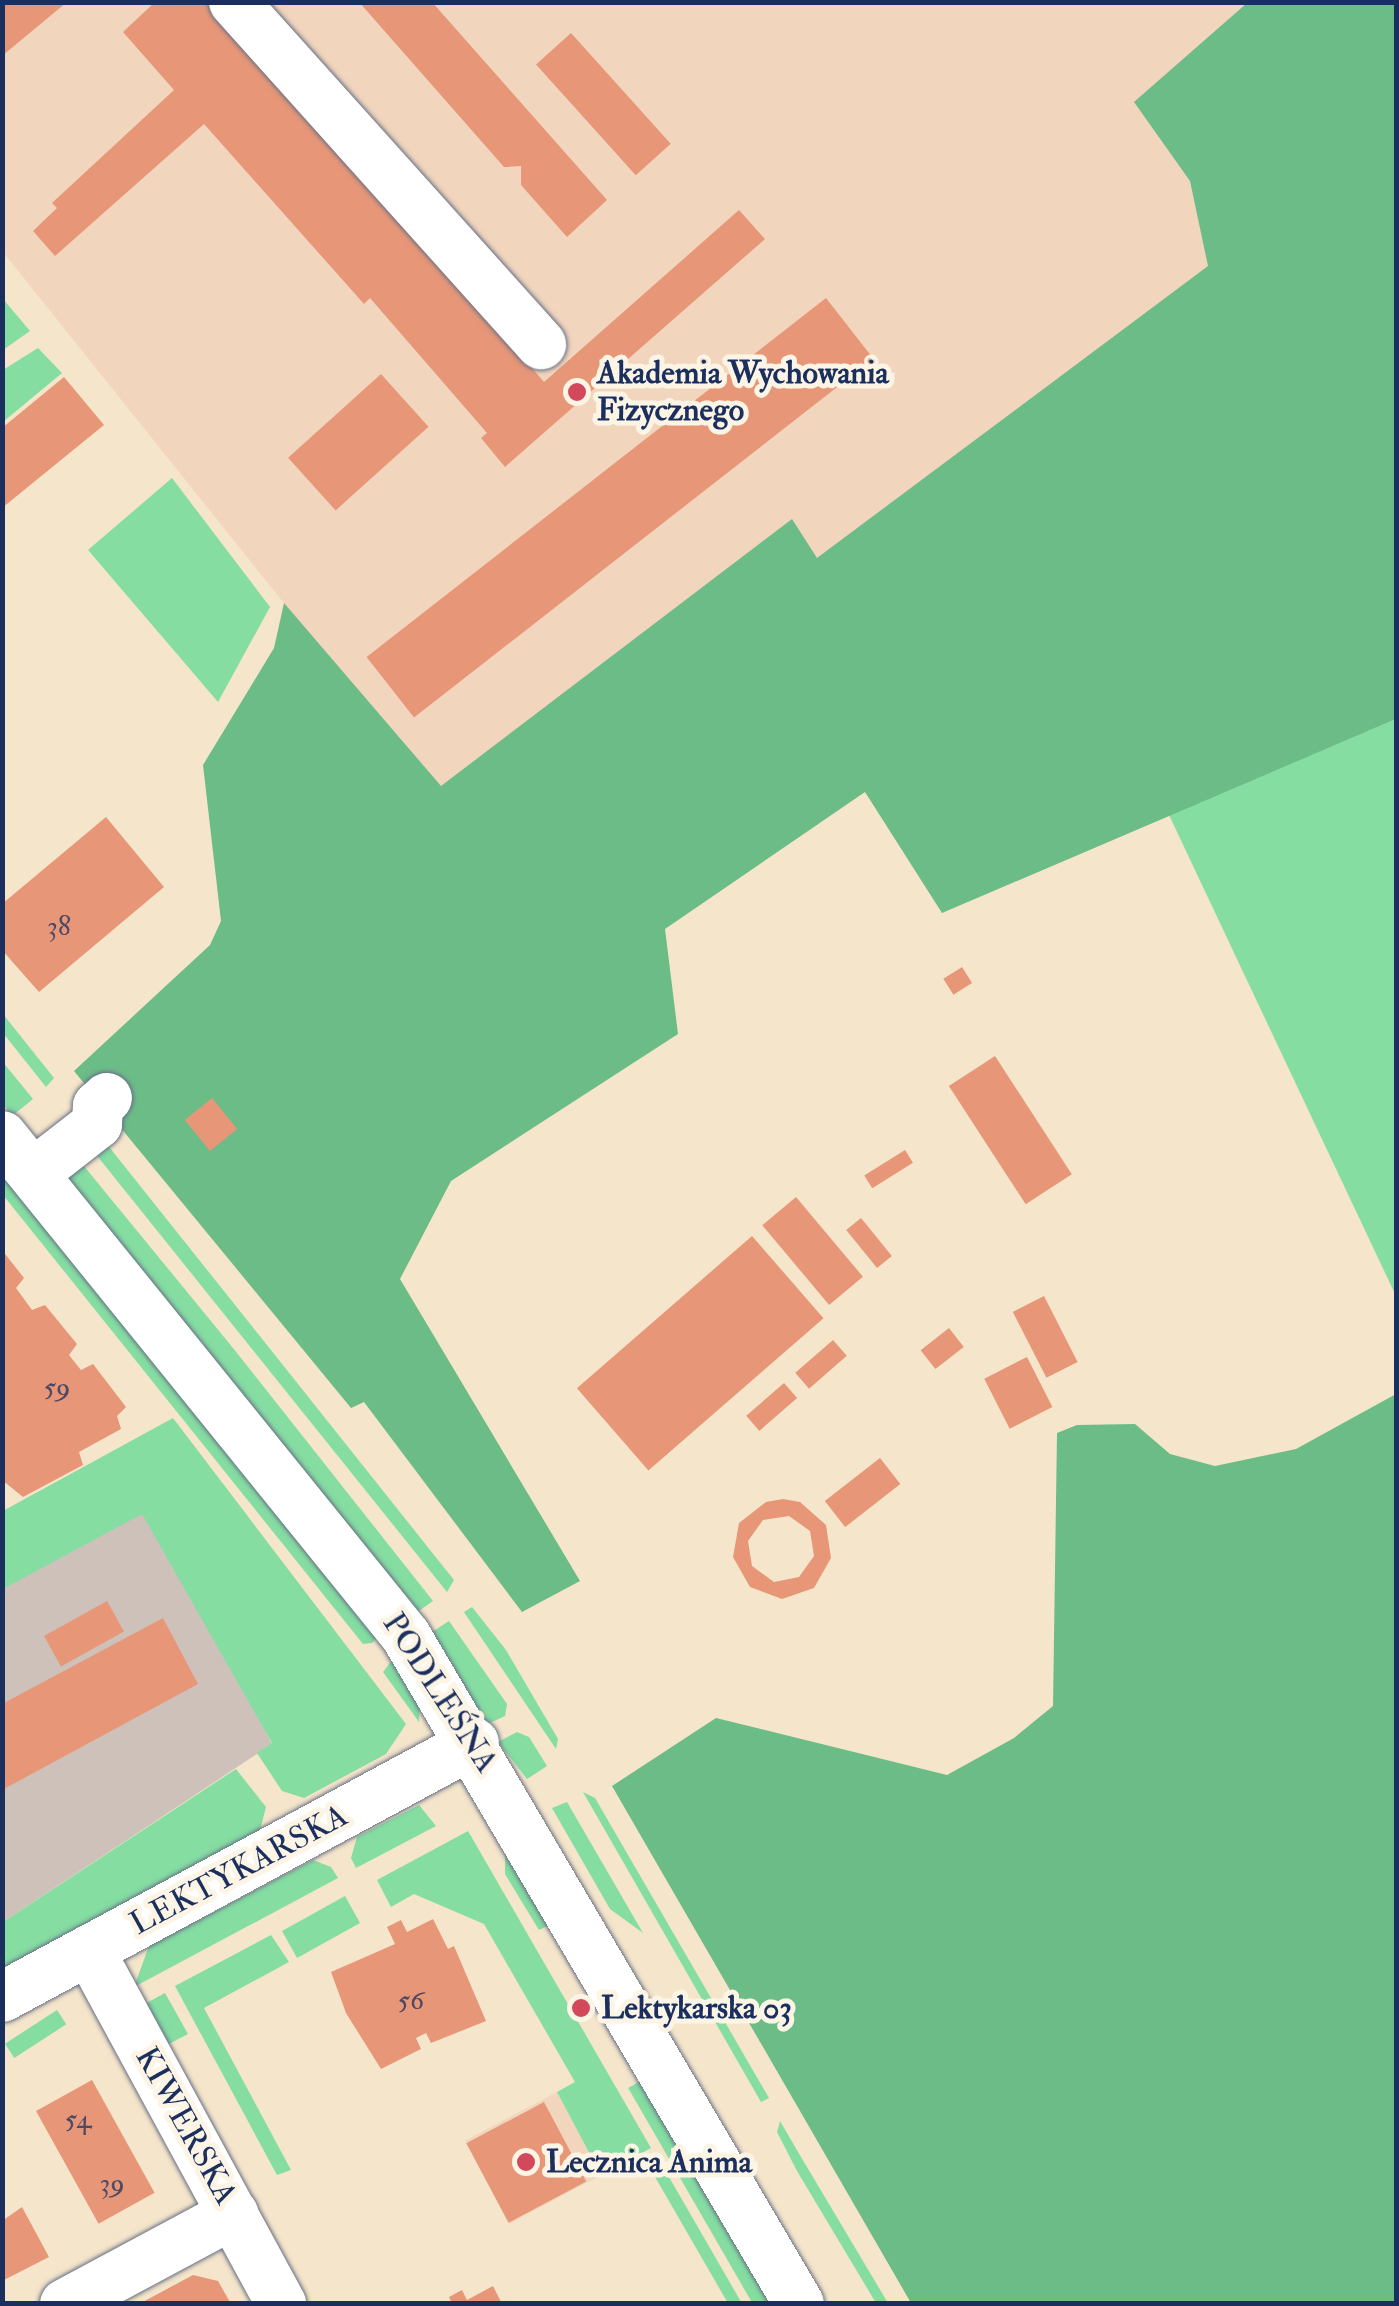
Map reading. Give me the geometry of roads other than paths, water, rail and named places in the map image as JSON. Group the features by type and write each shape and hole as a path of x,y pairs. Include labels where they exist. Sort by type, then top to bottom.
{"street":[{"path":"234,2 540,344"},
{"path":"18,1155 97,1124 98,1106 107,1098"},
{"name":"PODLEŚNA","path":"18,1155 350,1561 474,1742 799,2304"},
{"name":"LEKTYKARSKA","path":"2,1997 474,1742"},
{"name":"KIWERSKA","path":"90,1950 281,2304"},
{"path":"65,2304 234,2214"}],"place":[{"name":"Akademia Wychowania Fizycznego","path":"577,392"},
{"name":"Lektykarska 03","path":"581,2008"},
{"name":"Lecznica Anima","path":"526,2162"}]}
